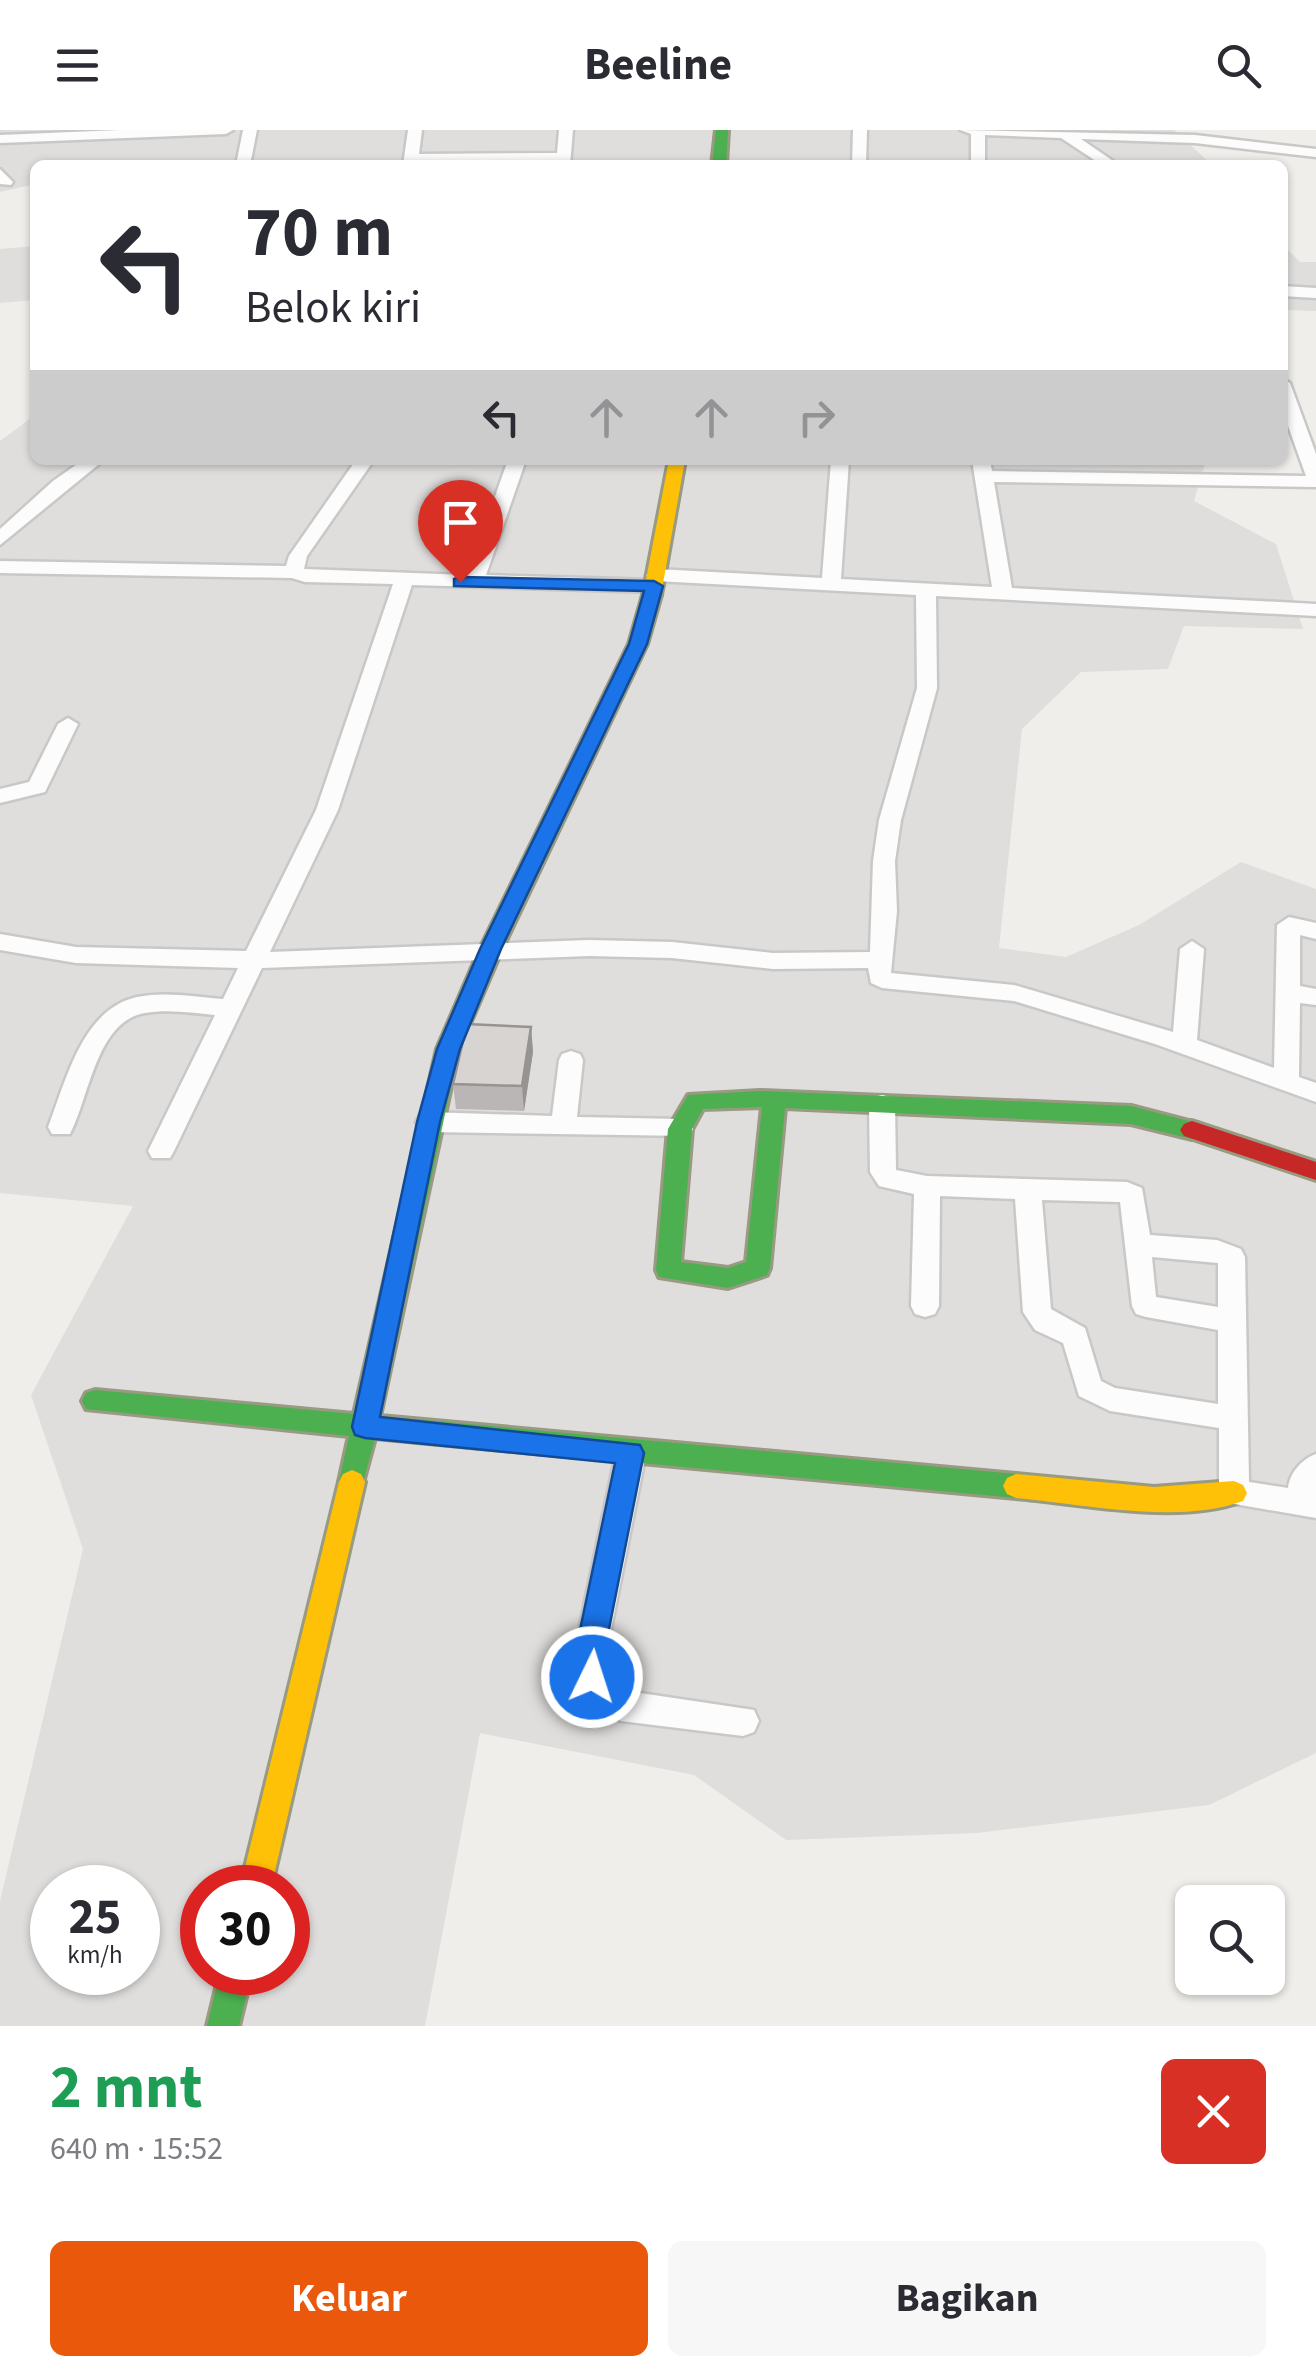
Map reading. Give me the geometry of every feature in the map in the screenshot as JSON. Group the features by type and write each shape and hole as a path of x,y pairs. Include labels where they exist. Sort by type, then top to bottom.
{"main road":[{"path":"719,160 722,130"},
{"path":"260,1865 365,1427 429,1122 454,1034 638,644 677,465"},
{"path":"774,1100 758,1268 748,1276 685,1275 666,1268 680,1128 696,1101 774,1100 1132,1114 1162,1120 1316,1171"},
{"path":"96,1401 631,1453 1160,1496 1234,1493"},
{"path":"223,2026 230,1995"}],"street":[{"path":"0,139 226,130"},
{"path":"244,160 250,130"},
{"path":"411,160 415,130"},
{"path":"563,160 566,130"},
{"path":"858,160 860,130"},
{"path":"967,130 1212,140 1316,153"},
{"path":"978,130 978,160"},
{"path":"1060,131 1104,160"},
{"path":"1288,291 1316,293"},
{"path":"1003,592 982,468 1316,480 1288,400"},
{"path":"0,539 51,492 88,465"},
{"path":"294,572 298,556 362,465"},
{"path":"474,583 515,465"},
{"path":"831,584 840,465"},
{"path":"0,567 294,572 305,576 474,583 655,580 831,584 1316,610"},
{"path":"161,1152 328,810 404,580"},
{"path":"926,589 927,688 890,820 884,861 879,977 890,982 1014,993 1184,1045 1316,1093"},
{"path":"0,796 37,788 68,724"},
{"path":"1286,1081 1289,926 1316,931"},
{"path":"0,942 76,955 257,960 392,958 491,949 672,950 808,963 878,960"},
{"path":"1184,1045 1192,949"},
{"path":"1288,993 1316,998"},
{"path":"61,1127 102,1030 116,1014 137,1005 233,1008"},
{"path":"563,1126 571,1060"},
{"path":"882,1104 885,1176 928,1186 1112,1190 1134,1195 1142,1294 1151,1310 1234,1321"},
{"path":"429,1122 680,1128"},
{"path":"925,1306 928,1186"},
{"path":"1028,1190 1036,1312 1045,1322 1076,1336 1089,1388 1110,1399 1233,1418"},
{"path":"1139,1245 1217,1252 1230,1258 1234,1493 1309,1504 1303,1484 1316,1467"},
{"path":"631,1453 591,1649 592,1677 606,1697 622,1706 743,1721"}],"shaded area":[{"path":"0,130 1174,130 1207,160 30,160 30,185 0,192"},
{"path":"30,246 30,300 0,303 0,249"},
{"path":"1288,250 1300,262 1316,262 1316,311 1288,310"},
{"path":"30,419 30,465 1205,465 1194,501 1276,544 1303,629 1184,626 1168,669 1081,672 1022,729 999,948 1066,957 1139,925 1241,862 1316,889 1316,1753 1209,1805 977,1833 786,1840 694,1775 480,1733 425,2026 0,2026 0,1901 83,1549 31,1395 133,1206 0,1193 0,441"}],"building":[{"path":"467,1024 531,1027 522,1086 453,1084"}],"traffic: fast":[{"path":"719,160 722,130"},
{"path":"352,1482 448,1049 491,949 638,644 652,595"},
{"path":"774,1101 758,1268 728,1278 668,1270 680,1129 696,1101 760,1099 1131,1115 1192,1130"},
{"path":"95,1401 1016,1486"},
{"path":"223,2026 230,1995"}],"traffic: slow":[{"path":"652,595 676,465"},
{"path":"260,1865 352,1482"},
{"path":"1016,1486 1182,1499 1234,1493"}],"traffic: jam":[{"path":"1192,1130 1316,1171"}],"route":[{"path":"460,582 654,586 638,644 624,676 491,949 448,1049 365,1427 631,1453 591,1649 592,1677"}]}
